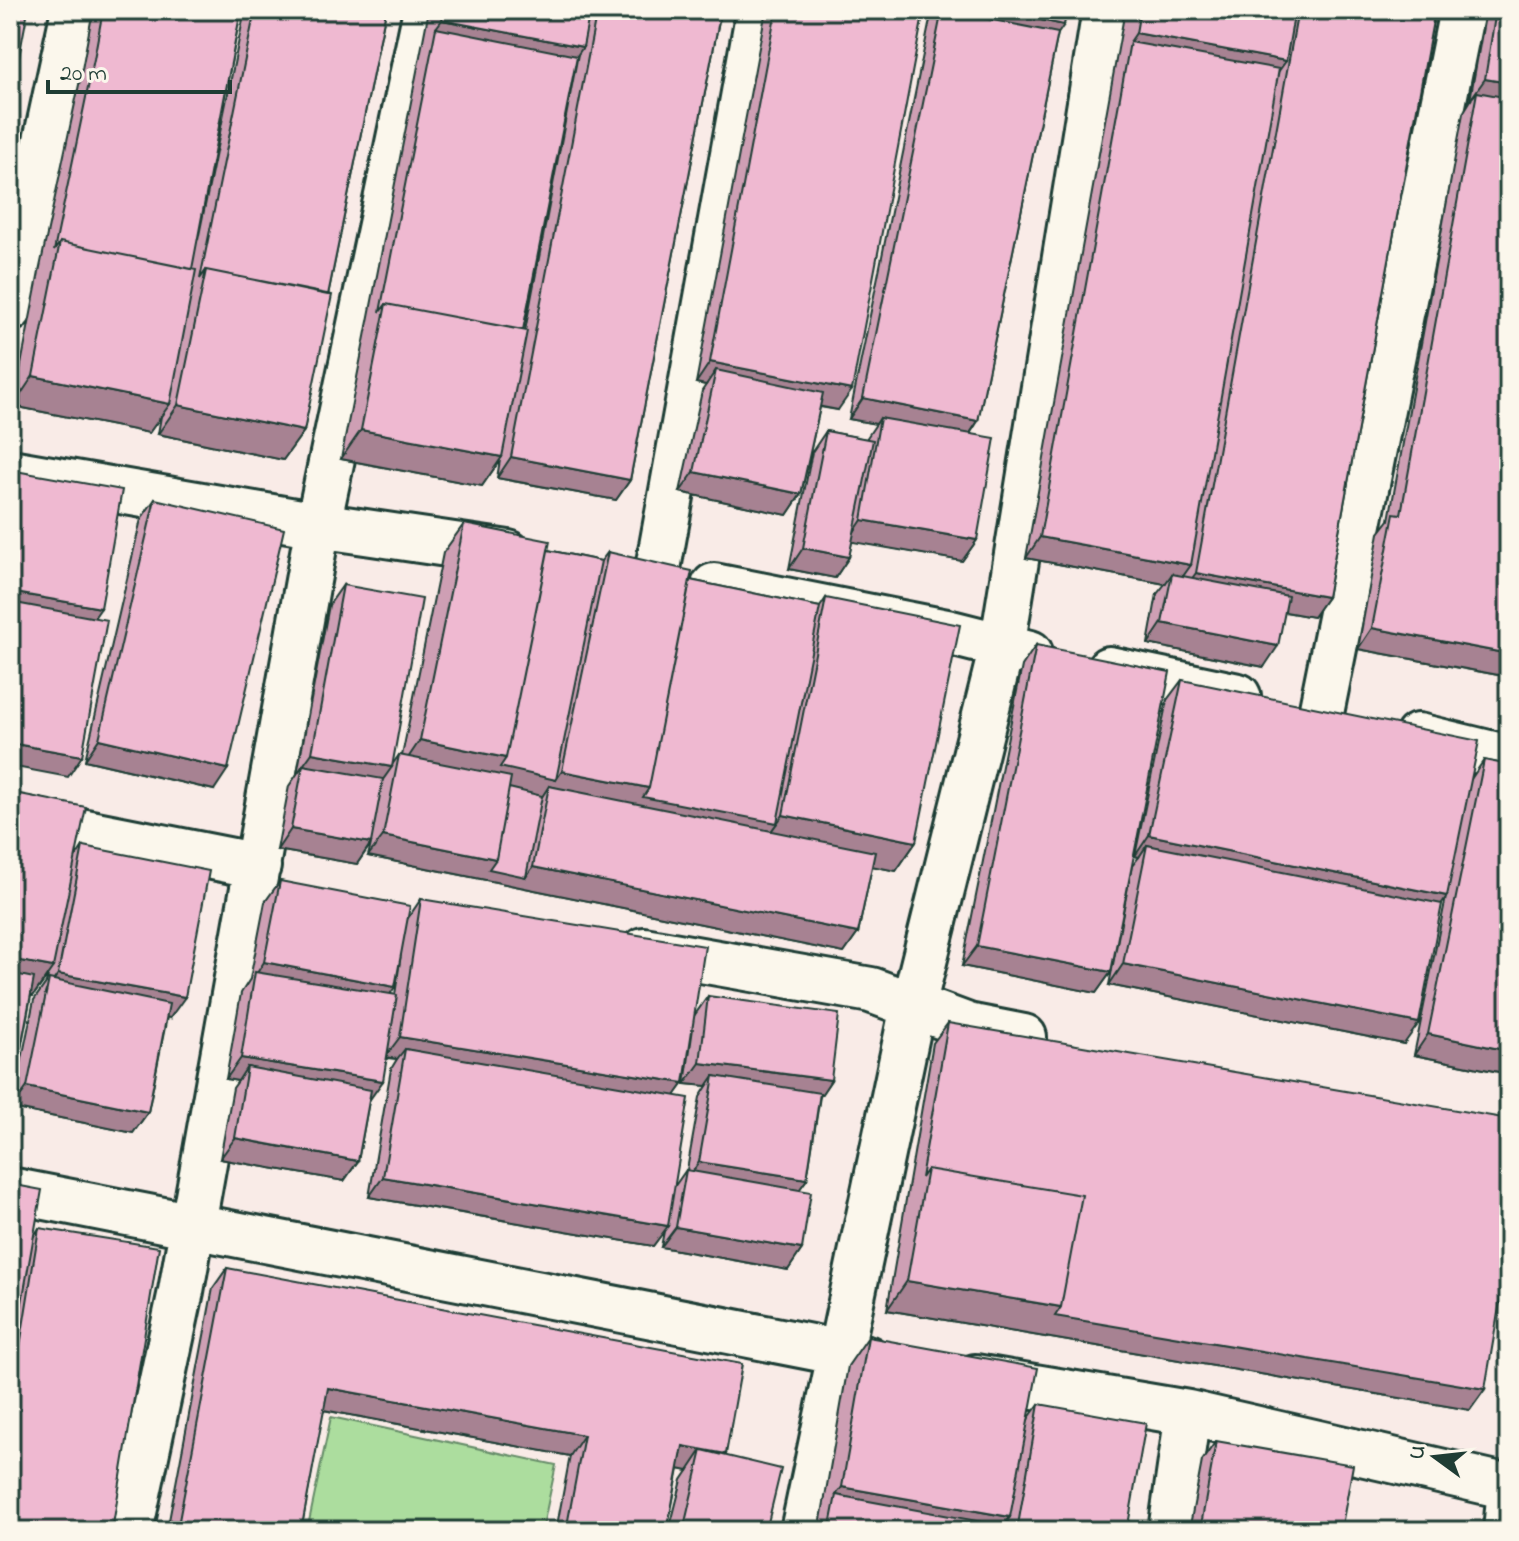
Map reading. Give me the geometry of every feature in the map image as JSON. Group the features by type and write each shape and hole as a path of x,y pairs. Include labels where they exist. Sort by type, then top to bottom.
{"street":[{"path":"10,309 74,10"},
{"path":"130,1531 192,1226 318,525 426,10"},
{"path":"657,574 759,10"},
{"path":"803,1531 913,1006 1002,647 1105,10"},
{"path":"1321,713 1462,10"},
{"path":"10,472 318,525 549,559"},
{"path":"611,567 947,632 1002,647 1321,713 1509,758"},
{"path":"10,817 258,866"},
{"path":"607,943 871,990 968,1026 1061,1044"},
{"path":"10,1190 840,1354 1188,1413 1509,1487"},
{"path":"1171,1531 1188,1413"},
{"path":"1506,1531 1509,1498"}],"green space":[{"path":"331,1417 556,1465 542,1531 307,1531"}],"building":[{"path":"10,10 28,10 10,104"},
{"path":"103,10 241,10 192,269 60,242 54,251"},
{"path":"255,10 386,10 328,295 206,270 200,279"},
{"path":"444,10 590,10 583,47 442,20"},
{"path":"597,10 721,10 630,480 511,457"},
{"path":"776,10 924,10 852,390 710,362"},
{"path":"942,10 1058,33 978,421 863,398"},
{"path":"994,10 1067,10 1064,25"},
{"path":"1140,10 1295,10 1286,61 1136,33"},
{"path":"1298,10 1435,10 1327,597 1196,573"},
{"path":"1496,10 1509,10 1509,83 1485,79"},
{"path":"436,28 577,56 523,330 386,304 380,312"},
{"path":"1130,42 1279,69 1191,565 1040,537"},
{"path":"1477,92 1509,98 1509,654 1372,628 1394,513 1401,514"},
{"path":"60,242 196,270 170,404 33,376"},
{"path":"206,270 332,295 304,431 178,405"},
{"path":"386,304 527,331 502,457 361,430"},
{"path":"716,370 823,393 801,494 694,472"},
{"path":"880,418 995,438 977,540 862,520"},
{"path":"826,431 873,440 849,557 803,548"},
{"path":"10,470 122,490 101,608 10,592"},
{"path":"155,499 284,529 228,769 99,739"},
{"path":"464,524 550,541 506,758 420,740"},
{"path":"548,550 601,561 556,780 500,767 506,758"},
{"path":"608,552 692,571 649,788 562,771"},
{"path":"1172,574 1288,596 1278,646 1162,623"},
{"path":"690,580 820,607 777,823 643,797 649,788"},
{"path":"343,585 422,599 392,767 312,753"},
{"path":"826,598 960,625 916,842 783,815"},
{"path":"10,602 107,620 82,756 10,743"},
{"path":"1036,645 1170,672 1111,972 977,946"},
{"path":"1182,680 1479,741 1447,896 1149,835"},
{"path":"399,755 511,777 496,859 383,836"},
{"path":"1484,760 1509,765 1509,1051 1428,1034"},
{"path":"303,765 383,779 371,843 291,829"},
{"path":"549,786 875,852 858,933 533,867"},
{"path":"509,788 542,796 526,877 489,869 496,859"},
{"path":"10,792 86,807 53,967 10,959"},
{"path":"1147,845 1442,904 1419,1023 1123,964"},
{"path":"83,846 209,871 185,997 58,974"},
{"path":"280,881 410,906 395,987 264,962"},
{"path":"421,899 705,946 684,1083 400,1037"},
{"path":"255,972 397,995 383,1081 241,1058"},
{"path":"10,973 34,978 12,1095 10,1095"},
{"path":"49,979 169,1004 148,1112 27,1087"},
{"path":"708,996 839,1014 831,1080 700,1063"},
{"path":"948,1023 1509,1119 1509,1249 1485,1389 1055,1316 1061,1307 1082,1195 927,1169 921,1178"},
{"path":"405,1049 689,1098 668,1226 383,1177"},
{"path":"247,1067 371,1090 358,1161 235,1138"},
{"path":"714,1076 820,1093 807,1179 699,1162"},
{"path":"927,1169 1082,1195 1061,1307 907,1281"},
{"path":"686,1170 811,1192 802,1249 676,1227"},
{"path":"10,1184 42,1190 13,1353 10,1352"},
{"path":"39,1228 159,1247 112,1531 10,1531 10,1408"},
{"path":"227,1268 742,1364 726,1454 683,1446 667,1531 566,1531 584,1435 328,1388 301,1531 177,1531"},
{"path":"868,1337 1038,1368 1010,1517 842,1487"},
{"path":"1039,1404 1146,1423 1127,1531 1017,1531"},
{"path":"1216,1441 1353,1465 1341,1531 1200,1531"},
{"path":"702,1450 781,1469 766,1531 683,1531"},
{"path":"836,1495 1004,1526 1003,1531 829,1531"}]}
